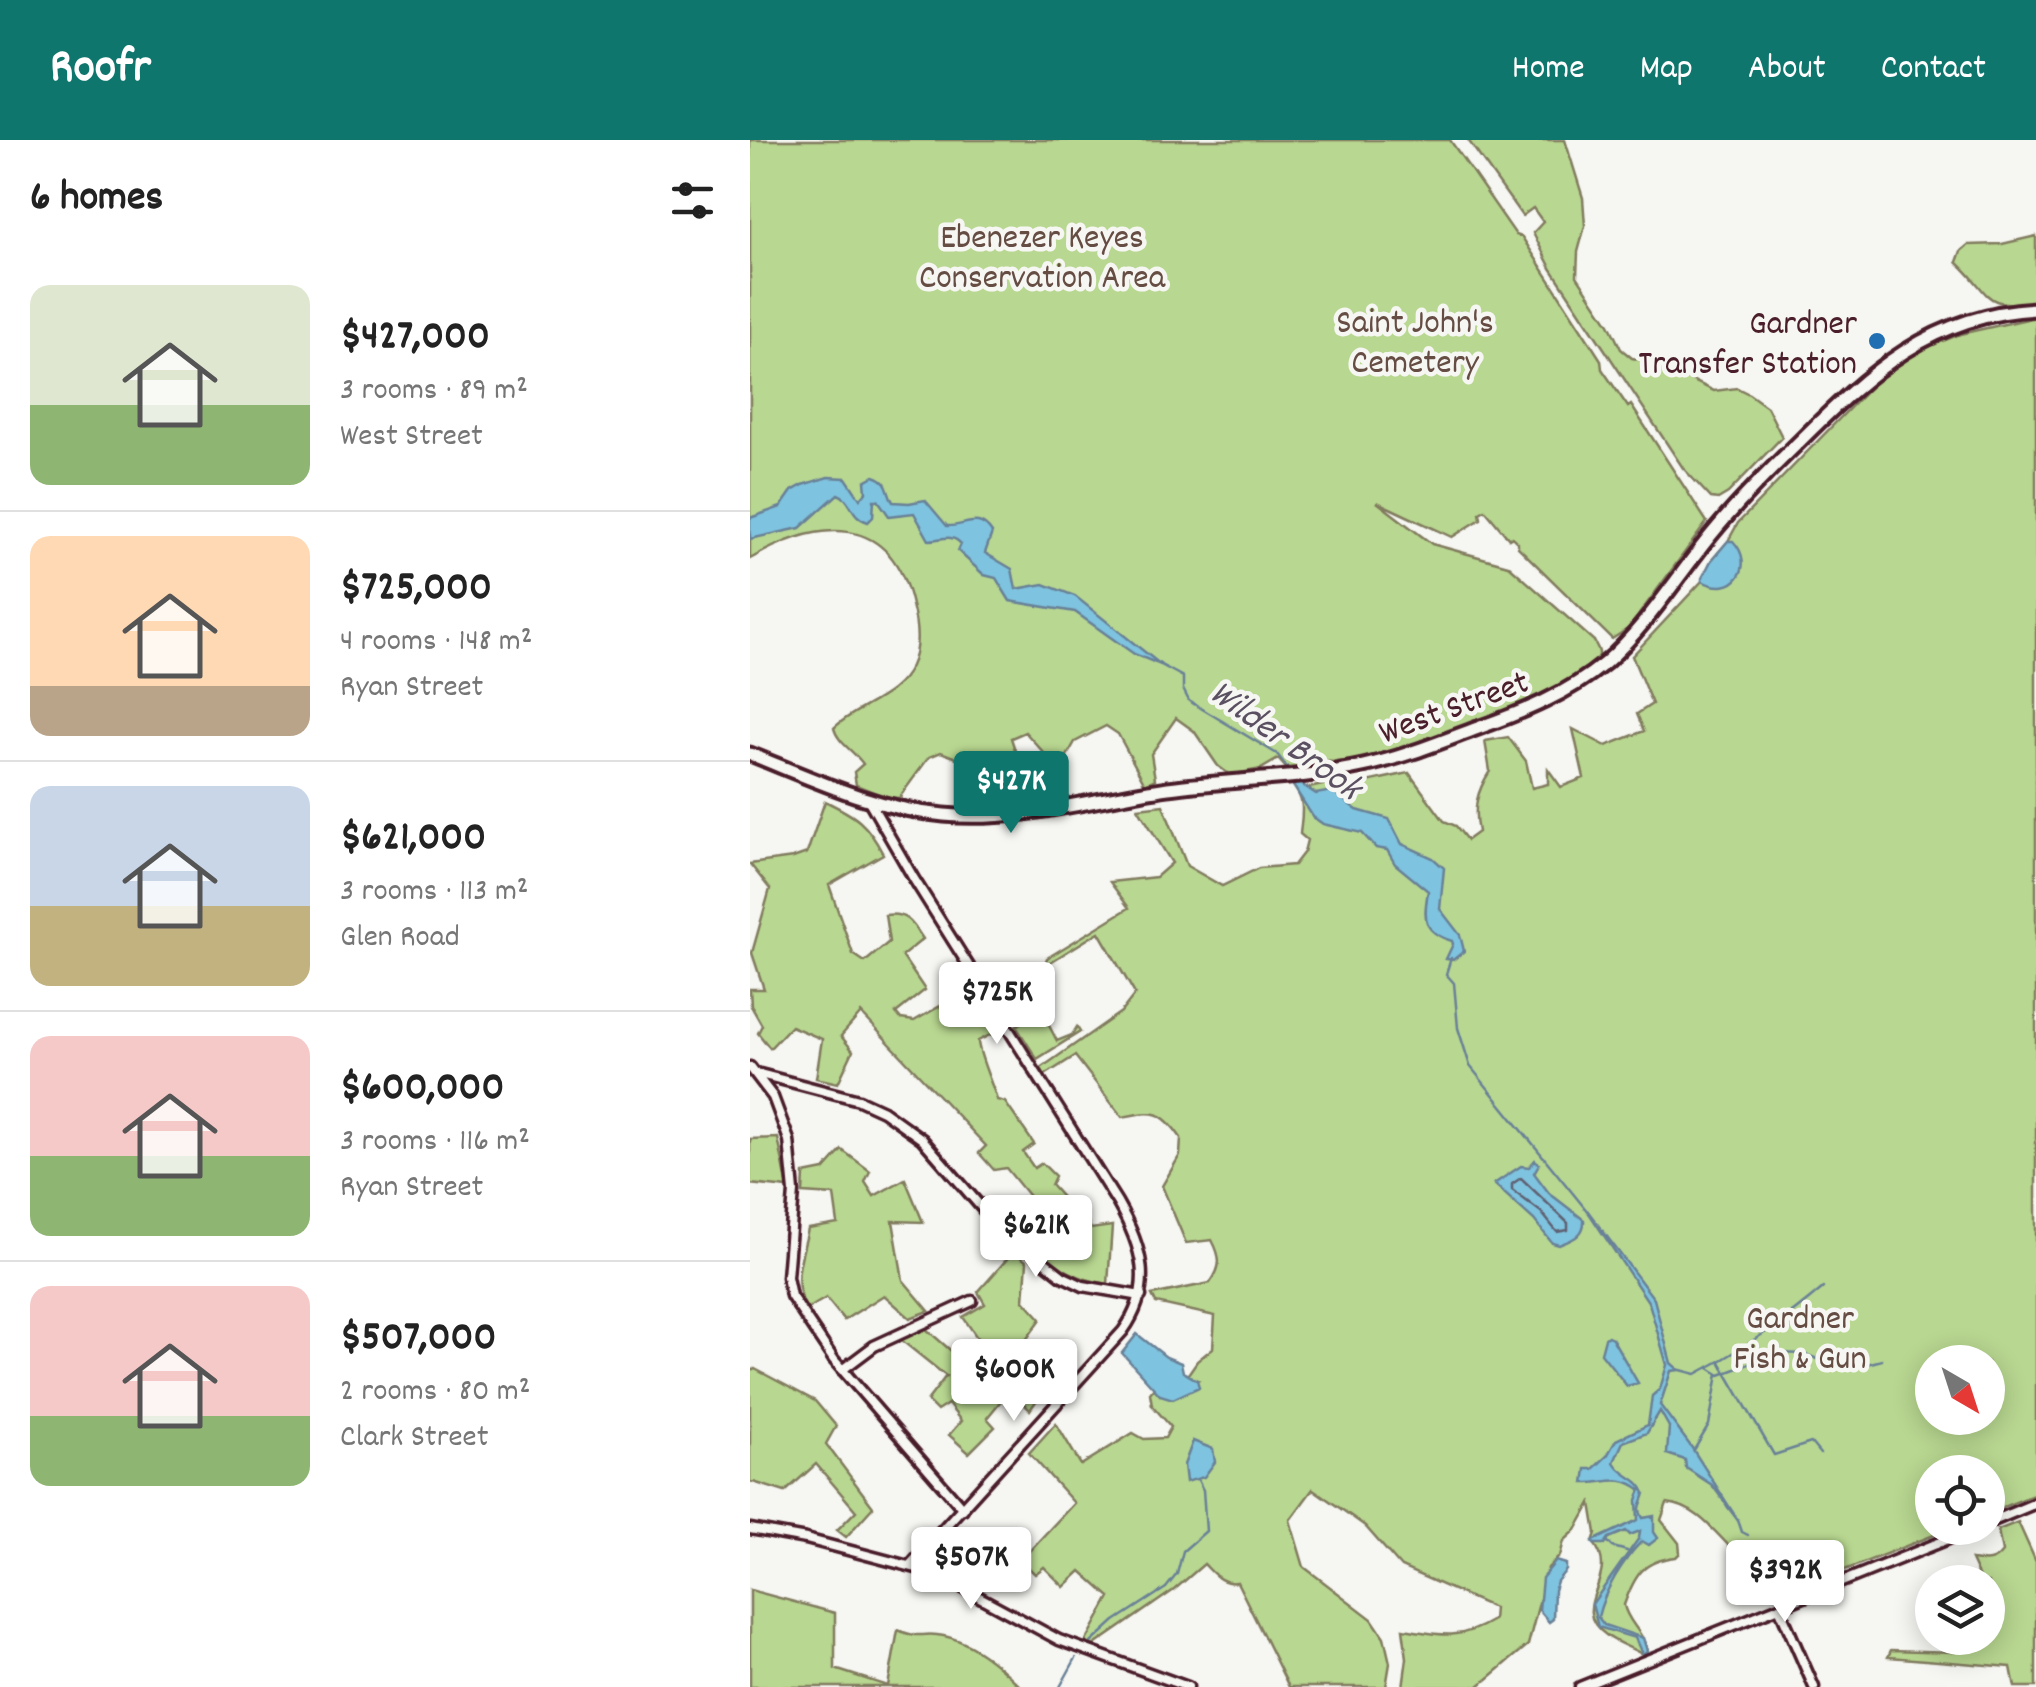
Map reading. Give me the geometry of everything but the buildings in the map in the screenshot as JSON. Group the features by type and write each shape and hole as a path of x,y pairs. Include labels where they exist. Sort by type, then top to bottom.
{"main road":[{"name":"West Street","path":"750,754 868,799 930,814 1000,816 1171,788 1354,768 1394,758 1518,714 1576,684 1629,640 1745,496 1876,369 1911,346 1944,331 1994,314 2036,309"}],"street":[{"path":"868,799 923,894 1125,1216 1142,1260 1141,1296 1123,1331 910,1565"},
{"path":"753,1070 859,1100 894,1117 922,1138 994,1222 1062,1276 1084,1286 1141,1296"},
{"path":"753,1070 781,1114 791,1149 794,1201 789,1292 842,1370 962,1509"},
{"path":"842,1370 874,1346 972,1301"},
{"path":"2005,1515 2036,1503"},
{"path":"750,1529 796,1536 910,1565 958,1584 1070,1645 1188,1687"},
{"path":"1580,1687 1934,1545"},
{"path":"1779,1607 1814,1687"}],"green space":[{"path":"750,140 1450,140 1516,235 1522,237 1601,360 1602,369 1628,407 1631,405 1707,522 1629,628 1612,639 1512,537 1509,539 1485,510 1480,513 1481,519 1452,537 1377,502 1432,544 1508,565 1594,641 1599,655 1589,668 1534,698 1457,729 1363,759 1302,761 1296,767 1286,768 1278,759 1261,769 1230,775 1218,766 1194,731 1176,718 1151,754 1155,779 1145,784 1118,734 1106,726 1075,742 1063,763 1056,766 1025,732 1011,738 1033,805 984,808 984,798 996,784 988,770 941,752 929,757 899,798 886,797 856,785 854,772 863,764 834,728 887,694 911,666 916,651 916,628 902,575 888,553 870,539 849,532 801,536 750,559"},
{"path":"1468,140 1565,140 1583,198 1585,226 1577,276 1621,349 1632,358 1654,362 1714,391 1737,388 1767,407 1782,437 1728,493 1711,498 1683,468 1551,268 1533,233 1543,222 1533,208 1522,216"},
{"path":"2036,236 2036,303 1996,301 1957,262 1968,245 2002,244"},
{"name":"Gardner Fish & Gun","path":"2036,317 2036,1494 2005,1506 2005,1455 1915,1455 1915,1543 1799,1588 1794,1580 1757,1571 1701,1518 1667,1503 1661,1520 1679,1543 1680,1553 1642,1571 1624,1605 1645,1644 1647,1651 1642,1654 1606,1635 1591,1613 1602,1568 1593,1542 1596,1533 1591,1503 1576,1530 1564,1541 1560,1556 1548,1568 1528,1645 1478,1687 1403,1687 1407,1658 1403,1629 1459,1634 1493,1620 1494,1608 1401,1567 1365,1526 1313,1489 1290,1520 1304,1567 1372,1619 1384,1637 1390,1663 1386,1687 1289,1687 1237,1582 1223,1580 1204,1564 1174,1590 1093,1646 1085,1643 1110,1597 1081,1571 1064,1587 1044,1567 1035,1574 1021,1560 1074,1503 1029,1453 1056,1423 1081,1465 1133,1433 1144,1439 1165,1438 1171,1427 1152,1405 1150,1393 1154,1388 1160,1395 1197,1380 1186,1377 1213,1348 1215,1316 1156,1303 1152,1295 1210,1283 1219,1262 1212,1240 1186,1243 1162,1186 1180,1155 1181,1138 1168,1122 1149,1113 1122,1117 1075,1056 1045,1075 1041,1068 1121,1012 1135,994 1099,932 1044,966 1047,958 1129,908 1110,882 1156,877 1172,863 1138,808 1163,805 1187,866 1222,886 1259,868 1294,865 1304,852 1307,840 1300,834 1301,802 1292,784 1309,788 1327,784 1348,786 1409,773 1444,821 1456,826 1467,840 1478,832 1477,801 1490,771 1485,741 1508,737 1526,761 1532,788 1548,784 1548,769 1561,787 1584,778 1573,729 1606,746 1644,731 1637,714 1652,704 1632,656 1702,581 1738,523 1878,379 1916,352 1960,334"},
{"path":"825,801 860,821 883,854 829,885 853,954 865,962 889,942 885,915 898,915 912,923 923,939 902,956 925,990 896,1013 901,1019 914,1021 970,989 1000,1030 978,1041 997,1100 1005,1102 1034,1144 1023,1152 1034,1168 1042,1163 1055,1176 1051,1185 1070,1206 1080,1203 1091,1229 1112,1226 1108,1284 1073,1274 1026,1241 1045,1216 1006,1168 994,1170 979,1153 986,1146 861,1013 841,1036 853,1051 838,1083 816,1078 822,1039 791,1026 770,1048 758,1033 762,1025 751,1006 750,989 764,989 752,953 770,889 750,864 807,853"},
{"path":"1041,1010 1057,1041 1072,1035 1077,1027 1080,1032 1037,1059 1016,1026"},
{"path":"778,1138 788,1188 750,1184 750,1139"},
{"path":"842,1150 870,1171 865,1182 874,1196 905,1179 923,1222 893,1221 903,1280 929,1311 910,1318 884,1295 844,1320 826,1298 807,1309 798,1280 808,1229 838,1224 834,1195 803,1193 804,1174 824,1170"},
{"path":"1014,1251 1027,1262 1024,1300 1041,1319 1011,1361 1018,1376 1039,1397 1030,1410 1004,1384 1001,1373 963,1317 985,1304 978,1292"},
{"path":"925,1328 1004,1397 987,1418 995,1427 969,1453 949,1435 961,1421 948,1404 937,1411 927,1401 946,1376 901,1340"},
{"path":"755,1369 815,1401 836,1426 826,1444 873,1507 846,1537 837,1530 856,1511 816,1464 785,1492 750,1481 750,1372"},
{"path":"2018,1522 2036,1562 2036,1687 2015,1687 2011,1667 1888,1657 1891,1650 1915,1651 1915,1655 2005,1655 2005,1565 1973,1565 1971,1560 1995,1559 2002,1552 2001,1545 2005,1545 2005,1527"},
{"path":"750,1590 835,1613 835,1669 888,1686 898,1630 961,1641 994,1662 1021,1687 750,1687"}],"water":[{"path":"874,476 885,483 893,502 925,500 947,526 982,523 992,533 985,553 1012,569 1016,589 1044,584 1075,596 1161,665 1134,654 1075,612 1010,601 996,578 984,575 958,551 958,541 929,540 914,513 889,516 878,500 874,500 873,517 868,522 838,494 800,528 750,539 750,518 781,507 792,491 803,485 828,477 846,478 860,499 866,492 865,481"},
{"path":"1728,541 1740,550 1742,569 1738,577 1724,586 1702,581 1711,561"},
{"path":"1292,784 1301,784 1316,794 1332,791 1357,810 1389,819 1402,844 1433,858 1444,868 1440,909 1460,935 1464,951 1453,960 1446,959 1453,944 1427,924 1428,891 1395,864 1387,850 1376,848 1362,833 1323,824 1313,817"},
{"path":"1535,1160 1539,1164 1534,1173 1549,1193 1584,1220 1580,1234 1559,1245 1552,1243 1534,1220 1494,1184 1521,1166 1529,1167"},
{"path":"1587,1210 1654,1299 1671,1363 1679,1370 1671,1371 1660,1405 1739,1522 1712,1485 1686,1468 1685,1460 1667,1454 1669,1427 1660,1411 1647,1433 1623,1442 1614,1462 1645,1493 1641,1514 1643,1518 1654,1516 1658,1538 1649,1545 1642,1541 1628,1557 1598,1617 1604,1625 1643,1638 1647,1651 1642,1654 1635,1638 1598,1627 1592,1604 1639,1538 1640,1531 1630,1535 1626,1531 1605,1544 1593,1541 1638,1520 1641,1490 1620,1481 1584,1483 1586,1469 1593,1469 1607,1456 1616,1440 1648,1425 1652,1396 1660,1389 1667,1365 1649,1303"},
{"path":"1137,1334 1166,1357 1181,1363 1183,1372 1197,1380 1199,1387 1173,1399 1160,1395 1122,1353"},
{"path":"1608,1336 1638,1383 1627,1386 1601,1353"},
{"path":"1193,1441 1213,1449 1215,1462 1204,1477 1186,1482 1184,1465"},
{"path":"1556,1561 1566,1564 1566,1570 1554,1590 1553,1619 1549,1622 1539,1610 1542,1578"}],"waterway":[{"name":"Wilder Brook","path":"1159,664 1183,677 1189,701 1277,754 1289,770"},
{"name":"Wilder Brook","path":"1451,958 1446,974 1454,983 1458,1028 1470,1066 1588,1212"},
{"path":"1677,1369 1696,1374 1713,1365 1762,1335 1823,1288"},
{"path":"1709,1368 1720,1375 1778,1353 1804,1354 1840,1367 1882,1360"},
{"path":"1720,1362 1774,1455 1811,1443 1820,1454"},
{"path":"1694,1450 1709,1425 1718,1374"},
{"path":"1091,1643 1115,1621 1166,1588 1177,1574 1183,1551 1206,1531 1203,1490 1198,1480"},
{"path":"1727,1506 1742,1532 1748,1535"},
{"path":"1608,1542 1627,1551"},
{"path":"1060,1687 1076,1658"}],"place":[{"name":"Gardner Transfer Station","path":"1877,341"}],"park label":[{"name":"Ebenezer Keyes Conservation Area","path":"1042,255"},
{"name":"Saint John's Cemetery","path":"1415,340"}]}
